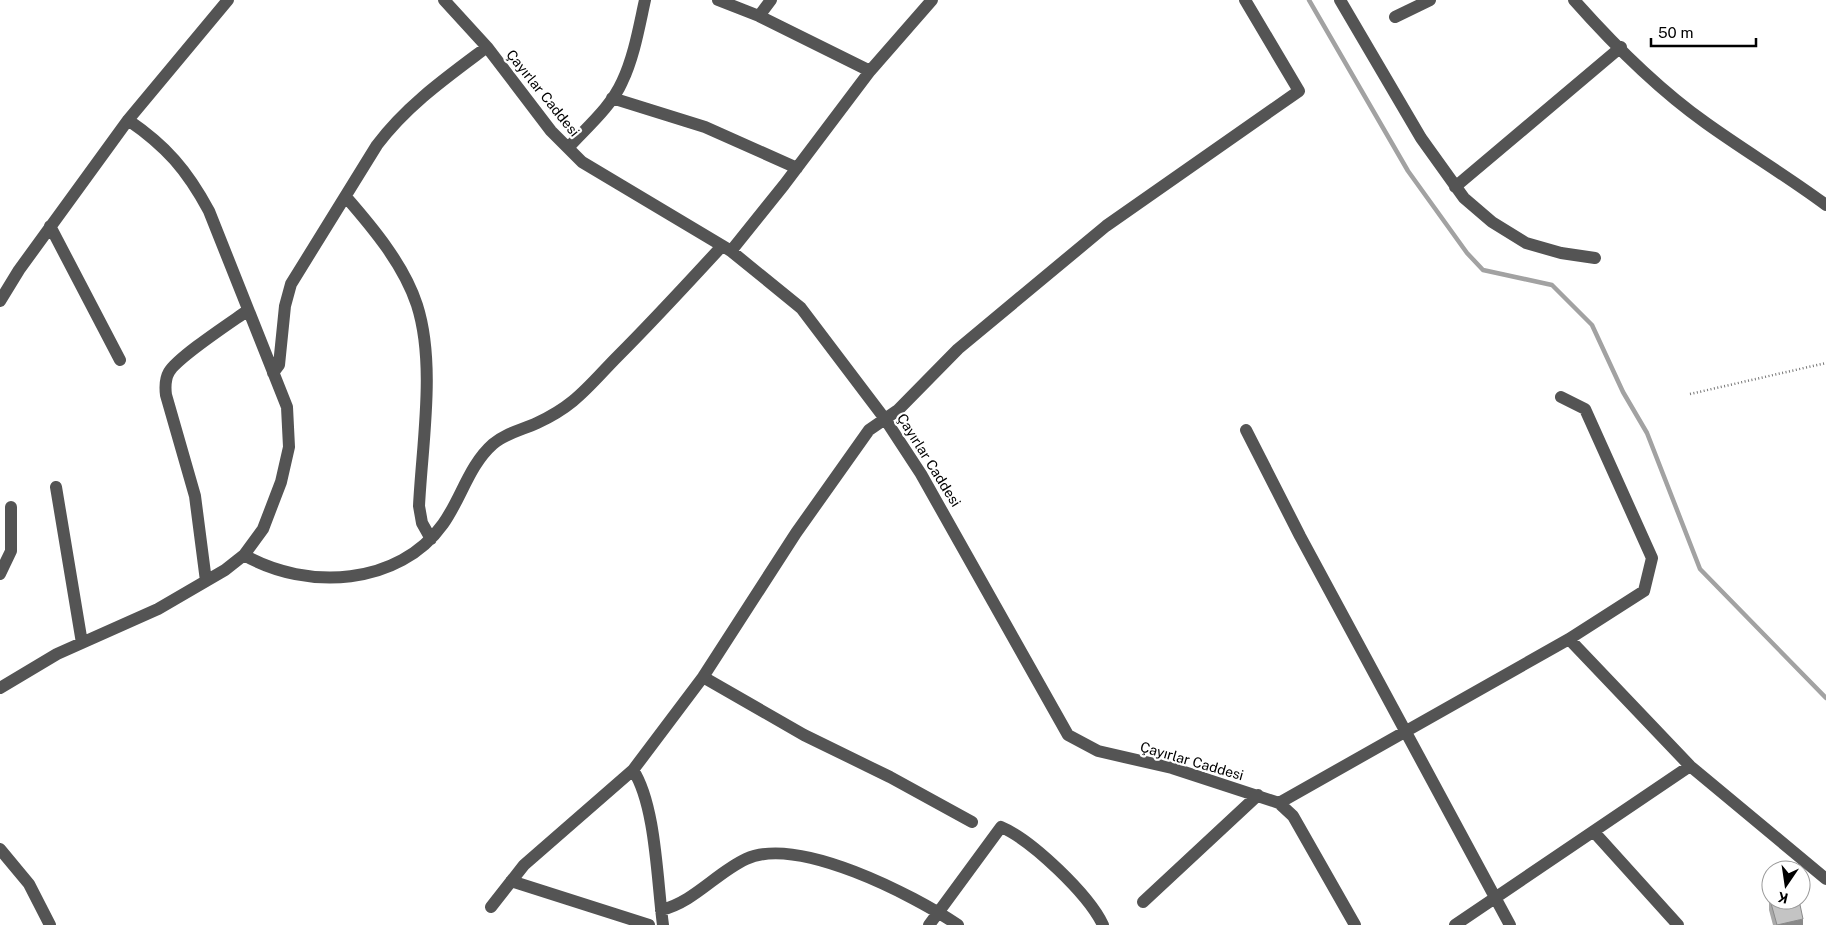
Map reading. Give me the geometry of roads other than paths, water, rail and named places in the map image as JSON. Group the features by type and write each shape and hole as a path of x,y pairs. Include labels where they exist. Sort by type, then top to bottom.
{"street":[{"path":"0,301 50,226 128,120 228,0"},
{"name":"Çayırlar Caddesi","path":"444,0 487,47 551,132 582,162 727,248 801,308 885,419 922,474 1068,735 1098,752 1172,768 1280,803 1293,816 1355,925"},
{"path":"568,148 612,98 622,83 634,48 645,0"},
{"path":"718,0 759,16 870,71"},
{"path":"759,16 771,0"},
{"path":"244,555 256,562 300,574 320,577 352,576 384,569 412,555 431,539 444,522 475,466 487,450 503,437 548,418 574,400 727,248 797,168 870,71 932,0"},
{"path":"491,907 524,866 633,770 703,677 801,525 869,430 898,410 958,350 1106,226 1299,91 1245,0"},
{"path":"1340,0 1392,91 1455,187 1492,222 1526,243 1561,253 1595,258"},
{"path":"1395,17 1430,0"},
{"path":"1574,0 1663,88 1704,122 1781,172 1826,205"},
{"path":"273,373 279,365 285,306 291,284 377,145 402,114 487,47"},
{"path":"1455,187 1621,48"},
{"path":"612,98 714,130 797,168"},
{"path":"0,688 57,654 158,609 244,555 263,530 286,463 289,427 287,407 247,311 209,211 195,185 179,163 156,140 128,120"},
{"path":"346,197 387,249 408,285 418,310 426,366 419,506 422,524 431,539"},
{"path":"50,226 120,360"},
{"path":"206,580 196,496 166,395 166,382 171,370 183,359 247,311"},
{"path":"1280,803 1569,639 1644,591 1652,558 1585,409 1561,397"},
{"path":"1246,430 1300,536 1407,731 1510,925"},
{"path":"56,487 82,644"},
{"path":"0,574 11,551 10,507"},
{"path":"1569,639 1690,766 1826,879"},
{"path":"703,677 804,735 972,822"},
{"path":"1455,925 1690,766"},
{"path":"633,770 641,784 648,808 663,925"},
{"path":"1143,902 1258,795"},
{"path":"929,925 1001,827 1013,832 1067,878 1098,915 1103,925"},
{"path":"1594,832 1678,925"},
{"path":"0,849 29,884 50,925"},
{"path":"661,910 684,901 748,858 778,852 799,855 868,877 915,898 958,925"},
{"path":"511,881 649,925"}],"waterway":[{"path":"1309,0 1408,171 1467,253 1483,270 1552,285 1592,325 1623,392 1647,433 1700,569 1826,698"}]}
